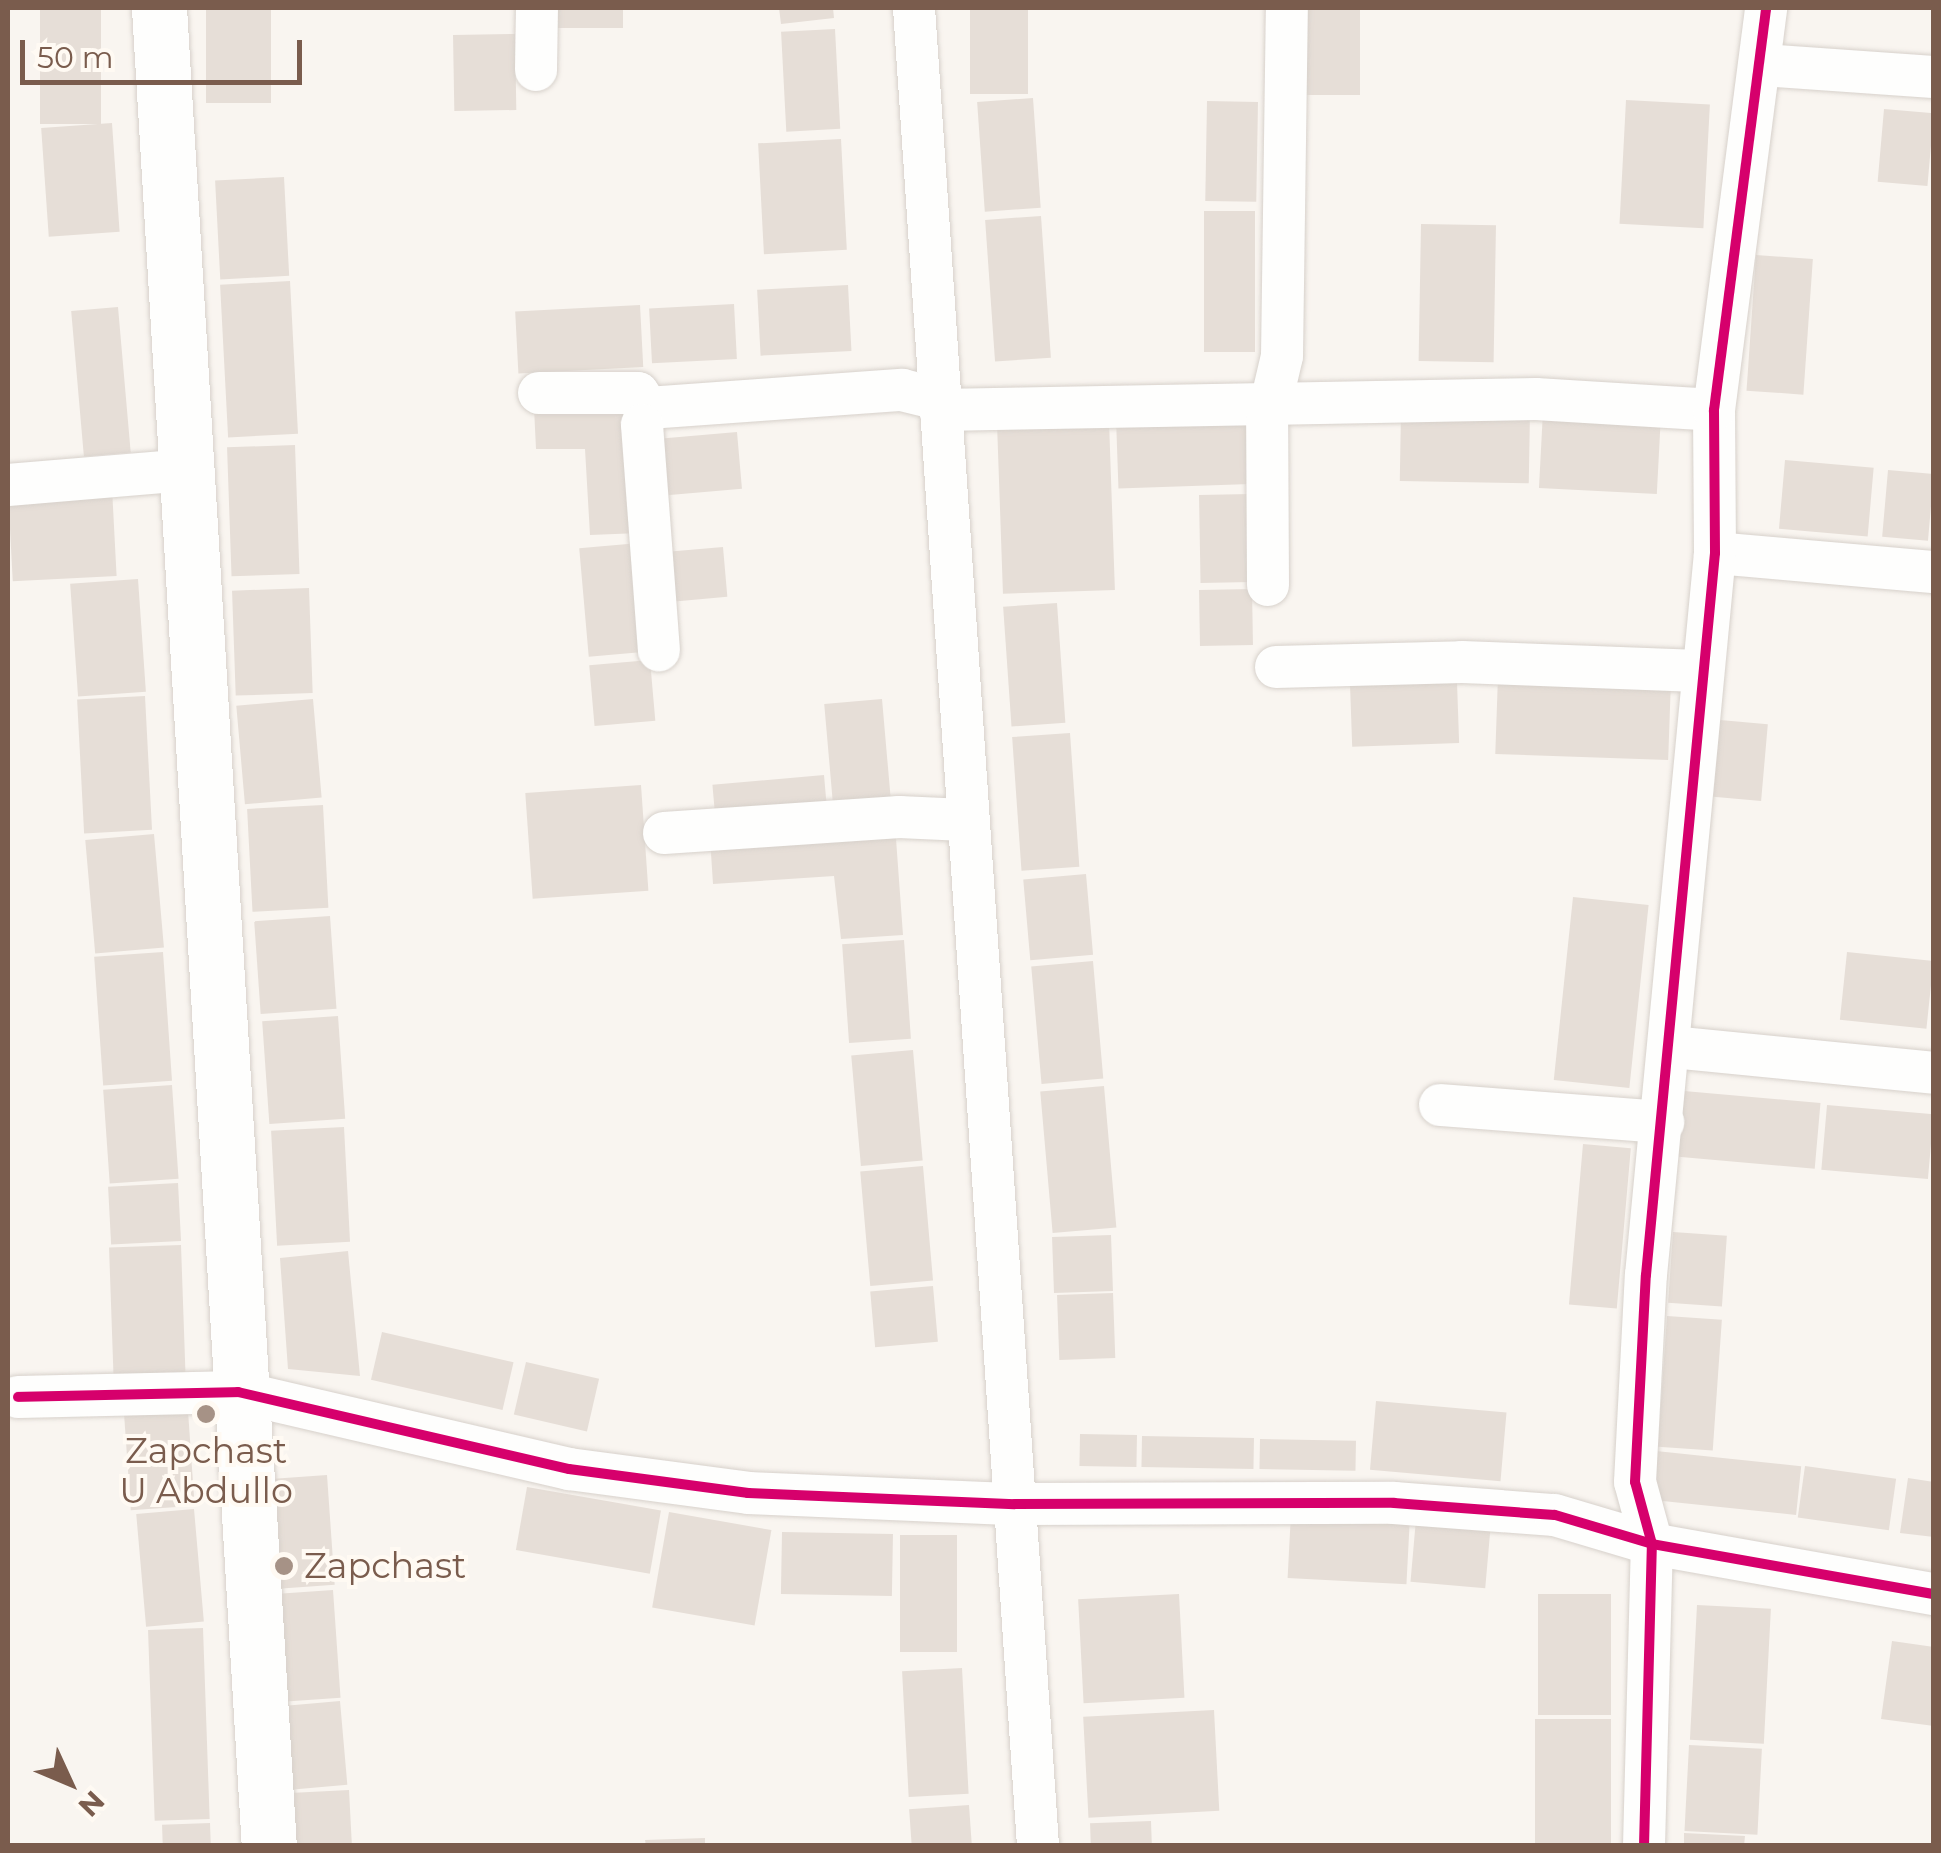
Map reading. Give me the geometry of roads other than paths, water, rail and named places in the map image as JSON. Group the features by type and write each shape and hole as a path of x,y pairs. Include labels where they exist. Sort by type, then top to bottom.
{"main road":[{"path":"159,8 238,1392 268,1846"}],"street":[{"path":"536,70 537,8"},
{"path":"914,8 965,820 1038,1846"},
{"path":"1268,585 1271,402 1282,356 1287,8"},
{"path":"1644,1846 1652,1544 1635,1482 1700,670 1715,554 1714,410 1762,65 1766,8"},
{"path":"1762,65 1934,78"},
{"path":"648,408 902,390 939,404 1536,400 1714,410"},
{"path":"539,394 638,393 648,408"},
{"path":"648,408 642,425 659,650"},
{"path":"8,484 186,470"},
{"path":"1715,554 1934,572"},
{"path":"1276,667 1462,662 1700,670"},
{"path":"664,833 899,816 965,820"},
{"path":"1671,1047 1934,1073"},
{"path":"1440,1105 1662,1122"},
{"path":"18,1397 238,1392 569,1469 748,1493 1015,1504 1394,1503 1555,1516 1652,1544 1934,1594"}],"place":[{"name":"Zapchast U Abdullo","path":"206,1414"},
{"name":"Zapchast","path":"284,1566"}]}
